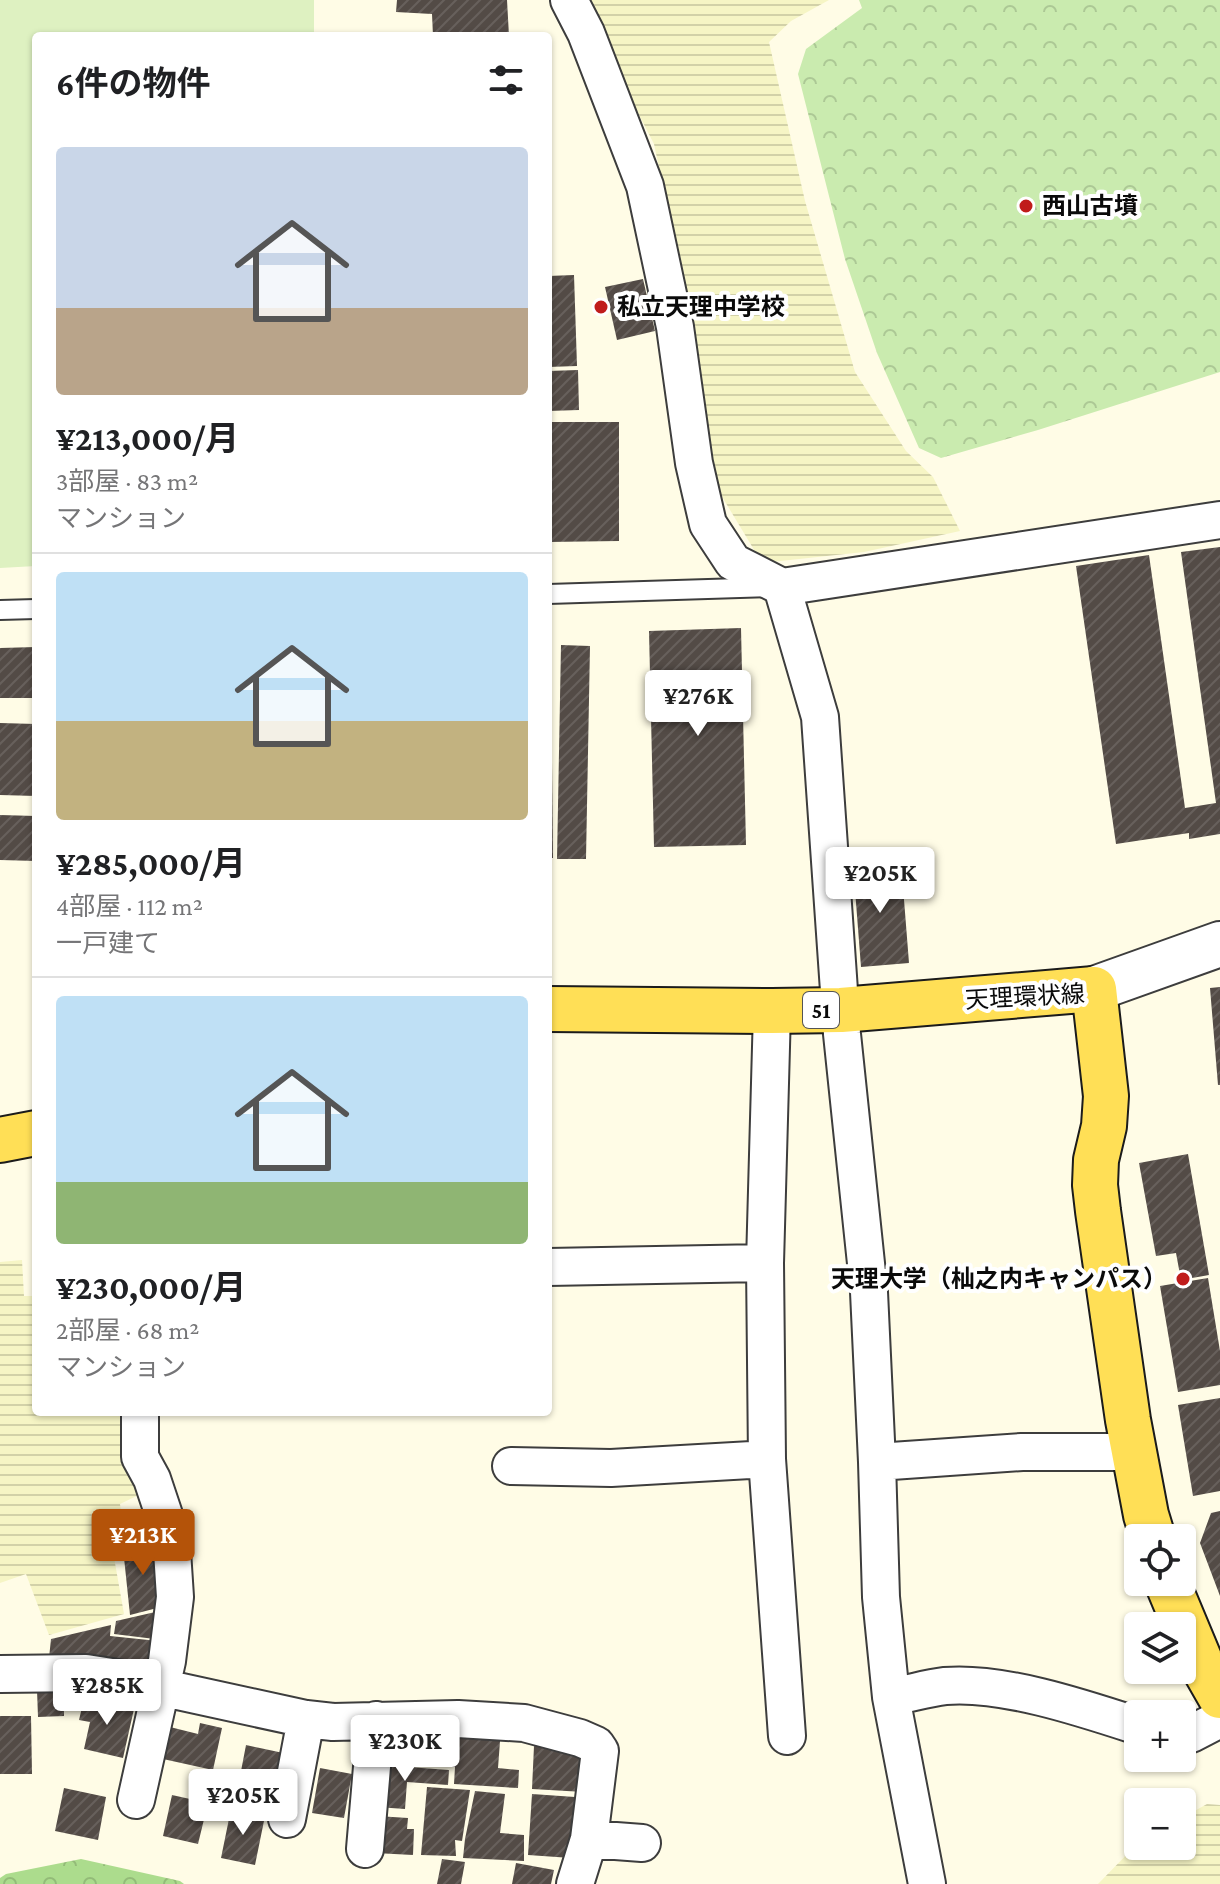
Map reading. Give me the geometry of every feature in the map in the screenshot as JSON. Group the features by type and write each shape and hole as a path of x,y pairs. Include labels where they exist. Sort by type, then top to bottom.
{"main road":[{"name":"天理環状線","path":"552,1009 841,1010 1094,989 1106,1096 1095,1185 1128,1420 1149,1524"},
{"path":"0,1140 32,1134"},
{"path":"1173,1596 1200,1661 1220,1696"}],"street":[{"path":"569,0 586,33 645,186 675,327 694,463 708,524 733,562 782,587 1220,520"},
{"path":"782,587 820,717 842,1034 869,1292 881,1597 891,1697 927,1884"},
{"path":"1094,989 1220,944"},
{"path":"772,1011 765,1263 767,1459 787,1736"},
{"path":"552,1267 765,1263"},
{"path":"136,1800 167,1661 175,1597 172,1551 165,1518 152,1479 140,1457 140,1416"},
{"path":"877,1462 1022,1452 1135,1452"},
{"path":"511,1466 611,1468 767,1459"},
{"path":"0,1674 86,1673 333,1722 458,1719 524,1723 580,1738 596,1745 600,1751 589,1839 575,1884"},
{"path":"891,1697 944,1686 977,1686 1090,1710 1124,1721"},
{"path":"287,1819 306,1719"},
{"path":"1196,1731 1220,1719"},
{"path":"365,1849 376,1720"},
{"path":"589,1839 642,1843"}],"lane":[{"path":"552,594 782,587"},
{"path":"0,610 32,609"}],"green space":[{"path":"0,0 314,0 314,32 32,32 32,566 0,568"},
{"path":"580,0 829,0 791,21 769,42 805,201 855,372 906,451 933,477 960,531 864,552 762,563 721,495 707,462 676,247 654,144"},
{"name":"西山古墳","path":"859,0 1220,0 1220,372 941,458 919,448 877,353 845,259 798,74 806,49 862,8"},
{"path":"22,1260 24,1296 32,1296 32,1416 131,1416 145,1492 120,1504 125,1541 112,1546 124,1614 49,1635 26,1574 0,1583 0,1262"},
{"path":"1207,1804 1220,1805 1220,1884 1098,1884 1124,1857 1124,1860 1196,1860 1196,1810"},
{"path":"81,1859 184,1884 0,1884 0,1878 6,1874"}],"building":[{"path":"397,0 507,0 509,32 433,32 432,14 396,12"},
{"path":"574,275 577,366 552,367 552,276"},
{"path":"643,279 655,331 617,340 605,287"},
{"path":"578,370 579,410 552,411 552,371"},
{"path":"552,422 619,422 619,541 552,542"},
{"path":"1220,547 1220,834 1189,839 1189,833 1116,844 1076,566 1149,555 1185,808 1216,803 1181,552"},
{"path":"741,628 746,845 654,847 649,631"},
{"path":"561,645 590,646 586,859 557,859"},
{"path":"32,647 32,698 0,698 0,648"},
{"path":"0,723 32,724 32,796 0,795"},
{"path":"552,762 553,858 552,858"},
{"path":"0,815 32,816 32,861 0,860"},
{"path":"893,861 895,887 903,887 909,963 861,967 853,864"},
{"path":"1220,987 1220,1085 1218,1085 1210,988"},
{"path":"1188,1154 1209,1275 1181,1280 1176,1253 1156,1256 1139,1163"},
{"path":"1208,1278 1220,1351 1220,1385 1178,1392 1160,1286"},
{"path":"1220,1398 1220,1491 1193,1496 1178,1405"},
{"path":"1220,1511 1220,1596 1200,1543 1211,1513"},
{"path":"155,1536 165,1606 130,1615 123,1548"},
{"path":"164,1610 163,1640 114,1634 116,1621"},
{"path":"111,1625 110,1636 158,1641 155,1674 49,1658 51,1639"},
{"path":"64,1689 64,1716 38,1717 37,1690"},
{"path":"84,1699 134,1709 123,1758 84,1749 90,1722 79,1720"},
{"path":"0,1716 31,1716 32,1774 0,1774"},
{"path":"200,1723 222,1728 213,1770 163,1759 170,1727 198,1734"},
{"path":"445,1725 501,1728 498,1768 519,1770 518,1788 454,1784 455,1767 442,1766"},
{"path":"397,1733 430,1734 429,1766 384,1764 385,1749 396,1749"},
{"path":"246,1745 288,1754 279,1801 237,1792"},
{"path":"534,1746 586,1748 584,1792 532,1789"},
{"path":"380,1765 449,1770 448,1785 407,1782 405,1809 377,1807"},
{"path":"320,1768 352,1774 344,1818 312,1813"},
{"path":"427,1787 470,1790 462,1841 455,1840 456,1856 421,1855"},
{"path":"64,1788 106,1797 98,1840 55,1831"},
{"path":"475,1791 505,1794 500,1833 524,1835 524,1861 463,1858"},
{"path":"532,1794 575,1797 571,1858 528,1855"},
{"path":"172,1795 208,1803 198,1844 163,1836"},
{"path":"231,1809 265,1816 255,1865 221,1858"},
{"path":"377,1816 408,1818 407,1829 414,1829 413,1855 375,1853"},
{"path":"442,1859 465,1862 461,1884 437,1884"},
{"path":"516,1863 554,1870 551,1884 512,1884"}],"place":[{"name":"西山古墳","path":"1026,206"},
{"name":"私立天理中学校","path":"601,307"},
{"name":"天理大学（杣之内キャンパス）","path":"1183,1279"}]}
